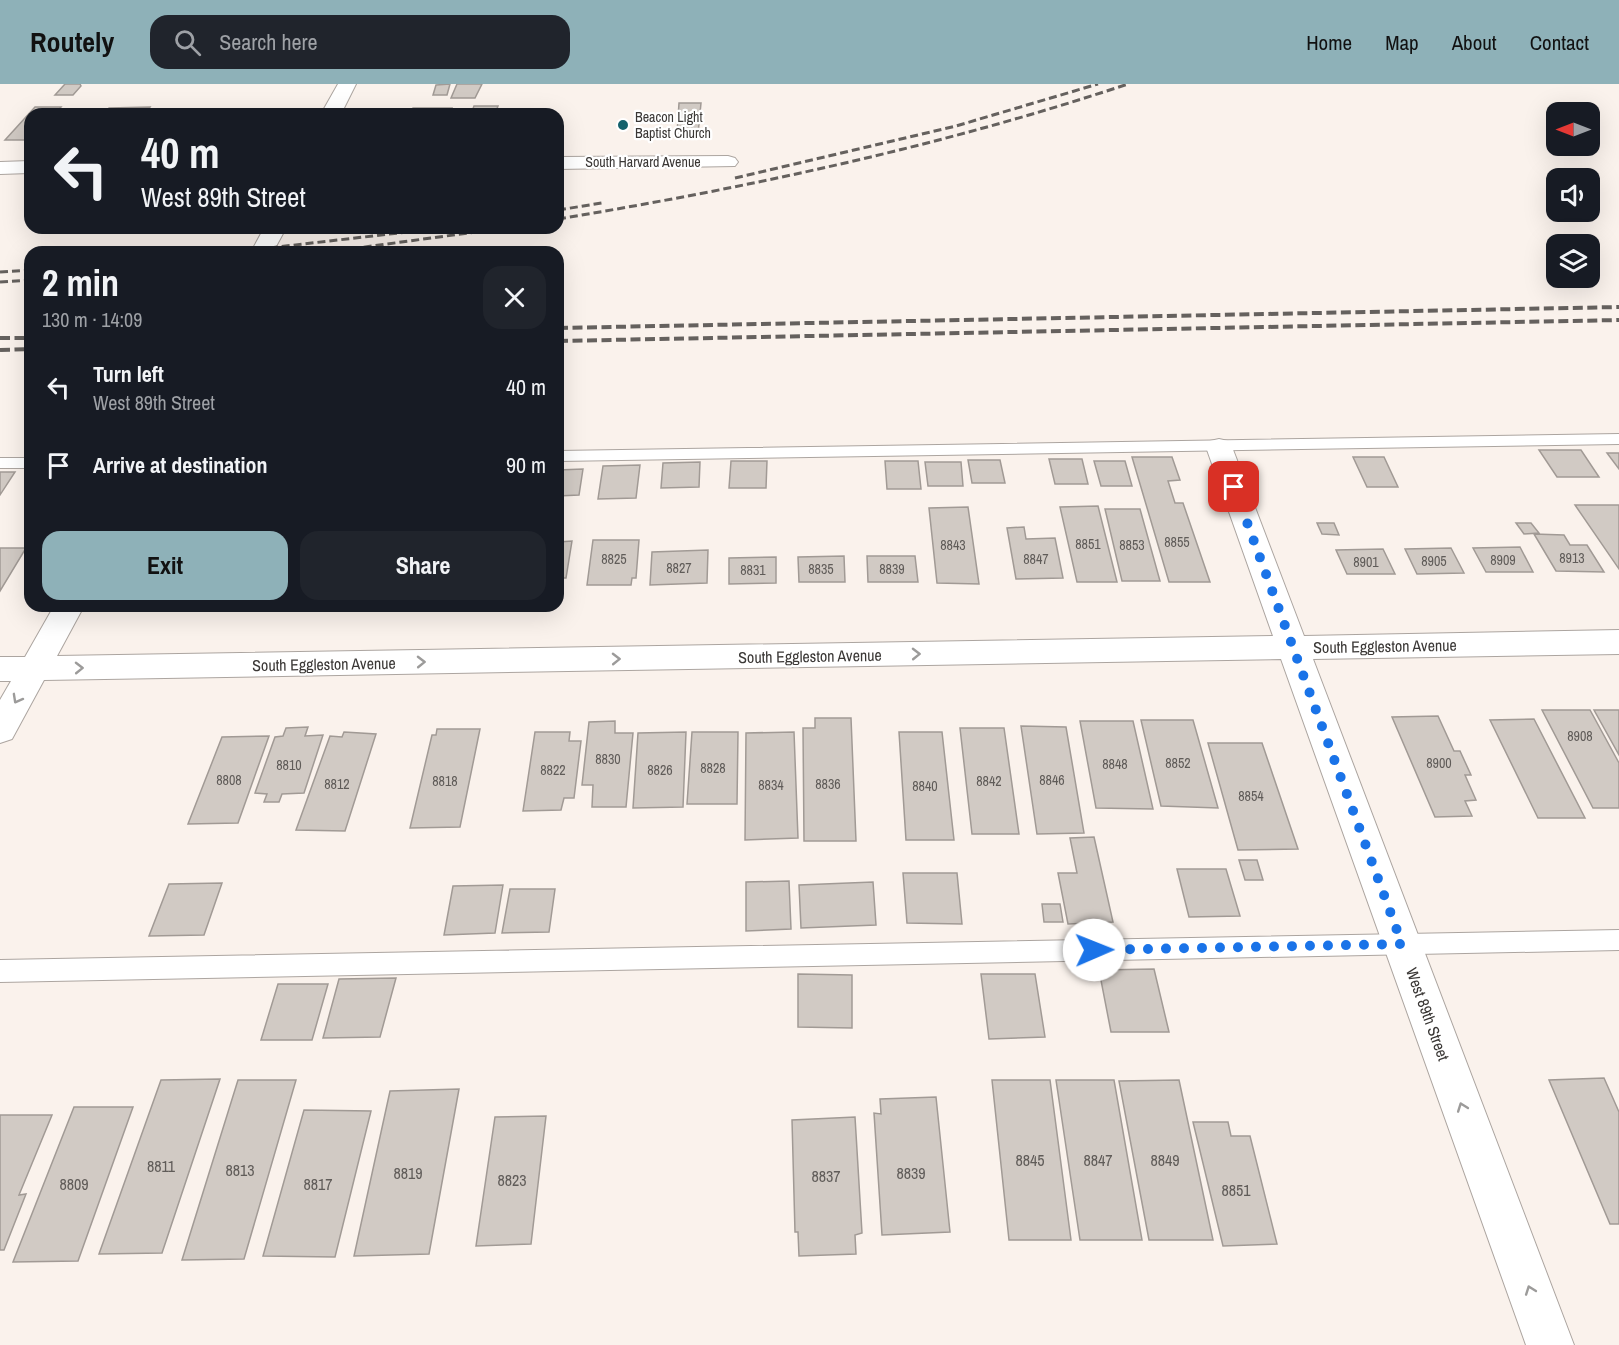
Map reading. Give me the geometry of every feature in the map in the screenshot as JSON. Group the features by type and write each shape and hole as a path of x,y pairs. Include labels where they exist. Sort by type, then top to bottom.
{"street":[{"path":"334,108 347,84"},
{"name":"South Harvard Avenue","path":"564,163 728,162"},
{"path":"0,168 24,167"},
{"name":"West 89th Street","path":"1219,447 1550,1345"},
{"path":"0,730 66,612"},
{"name":"South Eggleston Avenue","path":"0,669 1619,642"}],"lane":[{"path":"564,456 1619,439"},
{"path":"0,463 24,463"},
{"path":"0,971 1619,940"}],"building":[{"path":"65,84 80,84 81,86 73,95 55,95"},
{"path":"450,84 447,95 433,95 436,85"},
{"path":"457,84 482,84 475,98 451,98"},
{"path":"679,103 701,103 698,134 677,134"},
{"path":"474,106 498,106 497,108 473,108"},
{"path":"35,107 61,107 60,108"},
{"path":"24,119 24,140 5,140"},
{"path":"1539,450 1581,450 1599,477 1557,477"},
{"path":"1607,453 1619,453 1619,469"},
{"path":"1132,457 1172,457 1180,480 1168,481 1175,503 1183,503 1210,582 1169,582"},
{"path":"1353,457 1384,457 1398,487 1367,487"},
{"path":"1049,459 1082,459 1088,484 1055,484"},
{"path":"968,460 1000,460 1005,483 972,483"},
{"path":"731,461 767,461 766,488 729,488"},
{"path":"885,461 918,461 921,489 887,489"},
{"path":"1094,461 1125,461 1132,486 1101,486"},
{"path":"700,462 699,487 661,488 663,463"},
{"path":"925,462 961,462 963,486 928,486"},
{"path":"640,465 636,498 598,499 603,466"},
{"path":"583,469 579,495 564,496 564,470"},
{"path":"0,472 15,472 0,495"},
{"path":"1575,505 1619,505 1619,569"},
{"path":"1098,506 1117,582 1077,582 1060,507"},
{"path":"968,507 979,584 937,583 929,508"},
{"path":"1105,509 1140,509 1160,581 1122,581"},
{"path":"1317,523 1334,523 1339,535 1322,534"},
{"path":"1516,523 1531,523 1539,533 1524,534"},
{"path":"1024,527 1026,539 1055,538 1063,578 1016,579 1007,528"},
{"path":"1534,534 1564,535 1570,545 1587,545 1604,572 1556,571"},
{"path":"593,540 639,540 636,578 632,578 631,585 587,585"},
{"path":"572,541 566,578 564,578 564,542"},
{"path":"1520,547 1533,572 1486,572 1473,548"},
{"path":"0,548 24,548 24,551 0,591"},
{"path":"1451,548 1464,573 1417,574 1405,549"},
{"path":"1383,549 1395,574 1347,574 1336,550"},
{"path":"708,550 707,583 650,585 652,552"},
{"path":"844,556 845,582 799,582 798,557"},
{"path":"867,556 915,556 918,582 868,582"},
{"path":"776,557 776,583 729,584 729,558"},
{"path":"1542,710 1590,710 1619,763 1619,808 1593,808"},
{"path":"1594,710 1619,710 1619,755"},
{"path":"1438,716 1454,751 1460,751 1471,775 1465,775 1476,800 1465,801 1472,816 1435,817 1392,717"},
{"path":"815,718 851,718 856,841 804,841 803,728 815,728"},
{"path":"1534,719 1585,818 1538,818 1490,720"},
{"path":"1141,720 1193,720 1218,808 1161,806"},
{"path":"615,721 615,733 633,733 626,807 592,807 593,785 582,785 589,722"},
{"path":"1080,721 1133,721 1153,809 1096,808"},
{"path":"1021,726 1066,727 1084,833 1037,834"},
{"path":"308,727 305,736 323,735 304,793 282,794 279,802 264,802 267,794 255,793 275,737 283,736 286,728"},
{"path":"960,728 1004,728 1019,834 972,834"},
{"path":"437,729 480,729 460,827 410,828 432,735 436,735"},
{"path":"344,732 376,734 345,831 296,830 330,736 342,737"},
{"path":"535,732 570,732 569,741 581,741 574,798 564,798 561,810 523,811"},
{"path":"686,732 683,807 633,808 638,733"},
{"path":"692,732 738,732 737,804 687,804"},
{"path":"794,732 798,838 745,840 746,733"},
{"path":"899,732 942,732 954,840 906,840"},
{"path":"269,736 238,823 188,824 222,737"},
{"path":"1208,743 1262,743 1298,849 1238,850"},
{"path":"1094,837 1113,922 1068,924 1058,873 1077,873 1070,838"},
{"path":"1239,860 1257,860 1263,880 1245,880"},
{"path":"1177,869 1226,869 1240,916 1189,917"},
{"path":"903,873 957,873 962,924 907,923"},
{"path":"789,881 791,929 746,931 746,882"},
{"path":"873,882 876,925 801,928 799,885"},
{"path":"222,883 204,935 149,936 169,884"},
{"path":"503,885 495,933 444,935 453,886"},
{"path":"510,889 555,889 549,932 502,933"},
{"path":"1042,904 1060,904 1063,922 1044,922"},
{"path":"1154,969 1169,1032 1111,1032 1099,970"},
{"path":"798,974 852,975 852,1028 798,1027"},
{"path":"981,974 1035,974 1045,1037 989,1039"},
{"path":"396,978 380,1037 323,1038 339,979"},
{"path":"278,984 328,984 312,1040 261,1040"},
{"path":"1604,1078 1619,1112 1619,1224 1610,1224 1549,1080"},
{"path":"220,1079 162,1253 99,1254 161,1080"},
{"path":"238,1080 296,1080 244,1259 182,1260"},
{"path":"992,1080 1050,1080 1071,1240 1009,1240"},
{"path":"1056,1080 1114,1080 1142,1240 1080,1240"},
{"path":"1179,1080 1213,1240 1149,1240 1119,1081"},
{"path":"459,1089 429,1254 354,1256 390,1091"},
{"path":"936,1097 950,1232 882,1235 874,1113 881,1114 880,1099"},
{"path":"74,1107 133,1107 78,1261 13,1262"},
{"path":"304,1110 371,1111 335,1257 263,1256"},
{"path":"0,1115 52,1115 19,1195 26,1194 4,1250 0,1250"},
{"path":"546,1116 531,1244 476,1246 495,1117"},
{"path":"855,1117 862,1233 855,1235 856,1254 799,1256 798,1232 795,1232 792,1120"},
{"path":"1193,1122 1228,1122 1231,1136 1250,1136 1277,1244 1223,1246"}],"railway":[{"path":"735,178 956,126 1098,84"},
{"path":"564,218 775,179 846,163 988,127 1128,84"},
{"path":"564,209 602,203"},
{"path":"286,246 390,234"},
{"path":"372,246 461,234"},
{"path":"0,272 24,270"},
{"path":"0,282 24,280"},
{"path":"564,328 1619,307"},
{"path":"564,341 1619,320"},
{"path":"0,338 24,338"},
{"path":"0,350 24,349"}],"place":[{"name":"Beacon Light Baptist Church","path":"623,125"}],"route":[{"path":"1094,950 1402,944 1234,487"}]}
